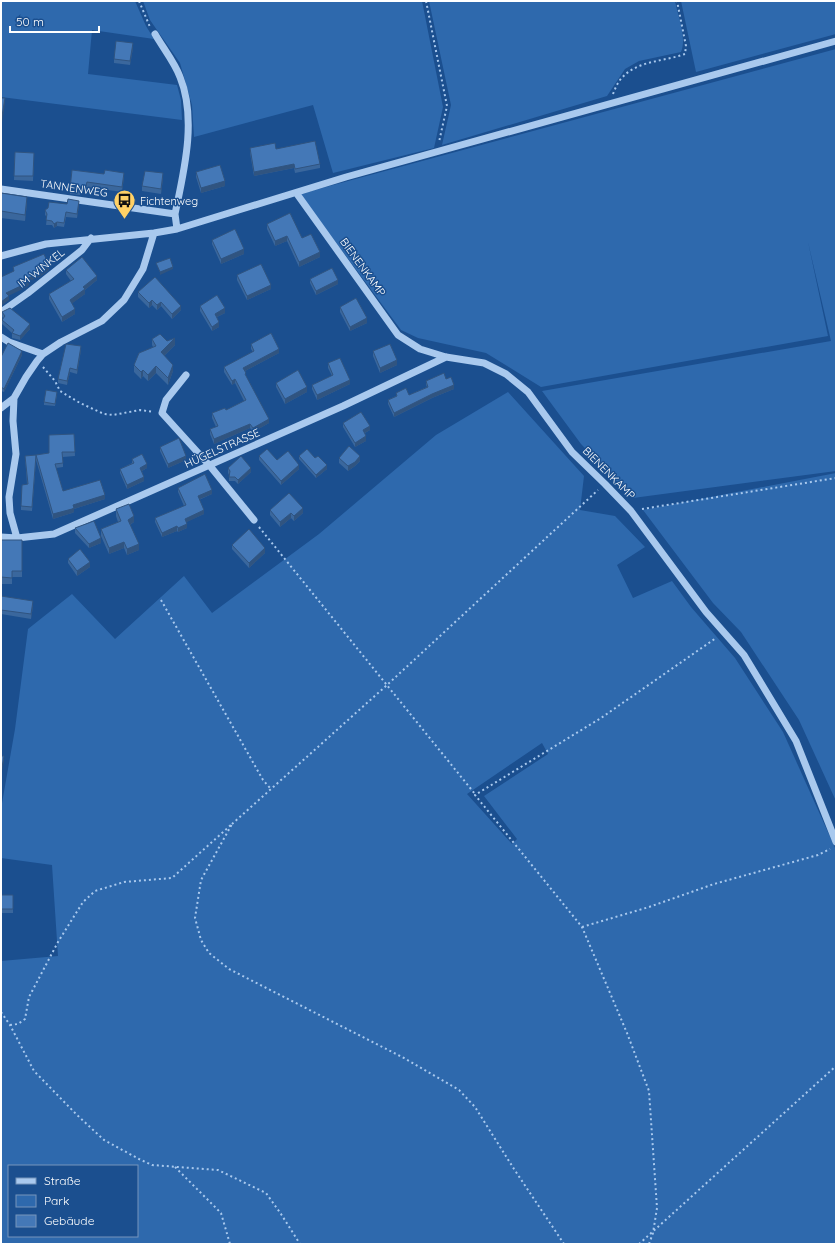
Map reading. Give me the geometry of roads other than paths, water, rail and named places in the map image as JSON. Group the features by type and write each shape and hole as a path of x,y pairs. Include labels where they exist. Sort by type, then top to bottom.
{"street":[{"path":"155,34 180,76 186,99 188,118 185,167 175,214 177,229"},
{"path":"1,256 46,244 91,238 154,233 177,229 297,194 346,177 836,41"},
{"name":"TANNENWEG","path":"1,189 175,214"},
{"name":"BIENENKAMP","path":"297,194 398,334 420,349 446,357 484,363 506,374 528,392 572,452 631,511 706,612 744,655 796,742 836,842"},
{"path":"1,408 14,398 36,361 43,354 61,342 102,321 124,300 143,269 154,233"},
{"name":"IM WINKEL","path":"1,312 82,250 91,238"},
{"path":"1,337 9,342 43,354"},
{"name":"HÜGELSTRASSE","path":"1,537 17,538 54,534 343,406 446,357"},
{"path":"186,375 166,400 162,413 210,466 254,520"},
{"path":"14,398 13,422 16,454 9,497 10,513 17,538"}],"place":[{"name":"Fichtenweg","path":"125,220"}]}
